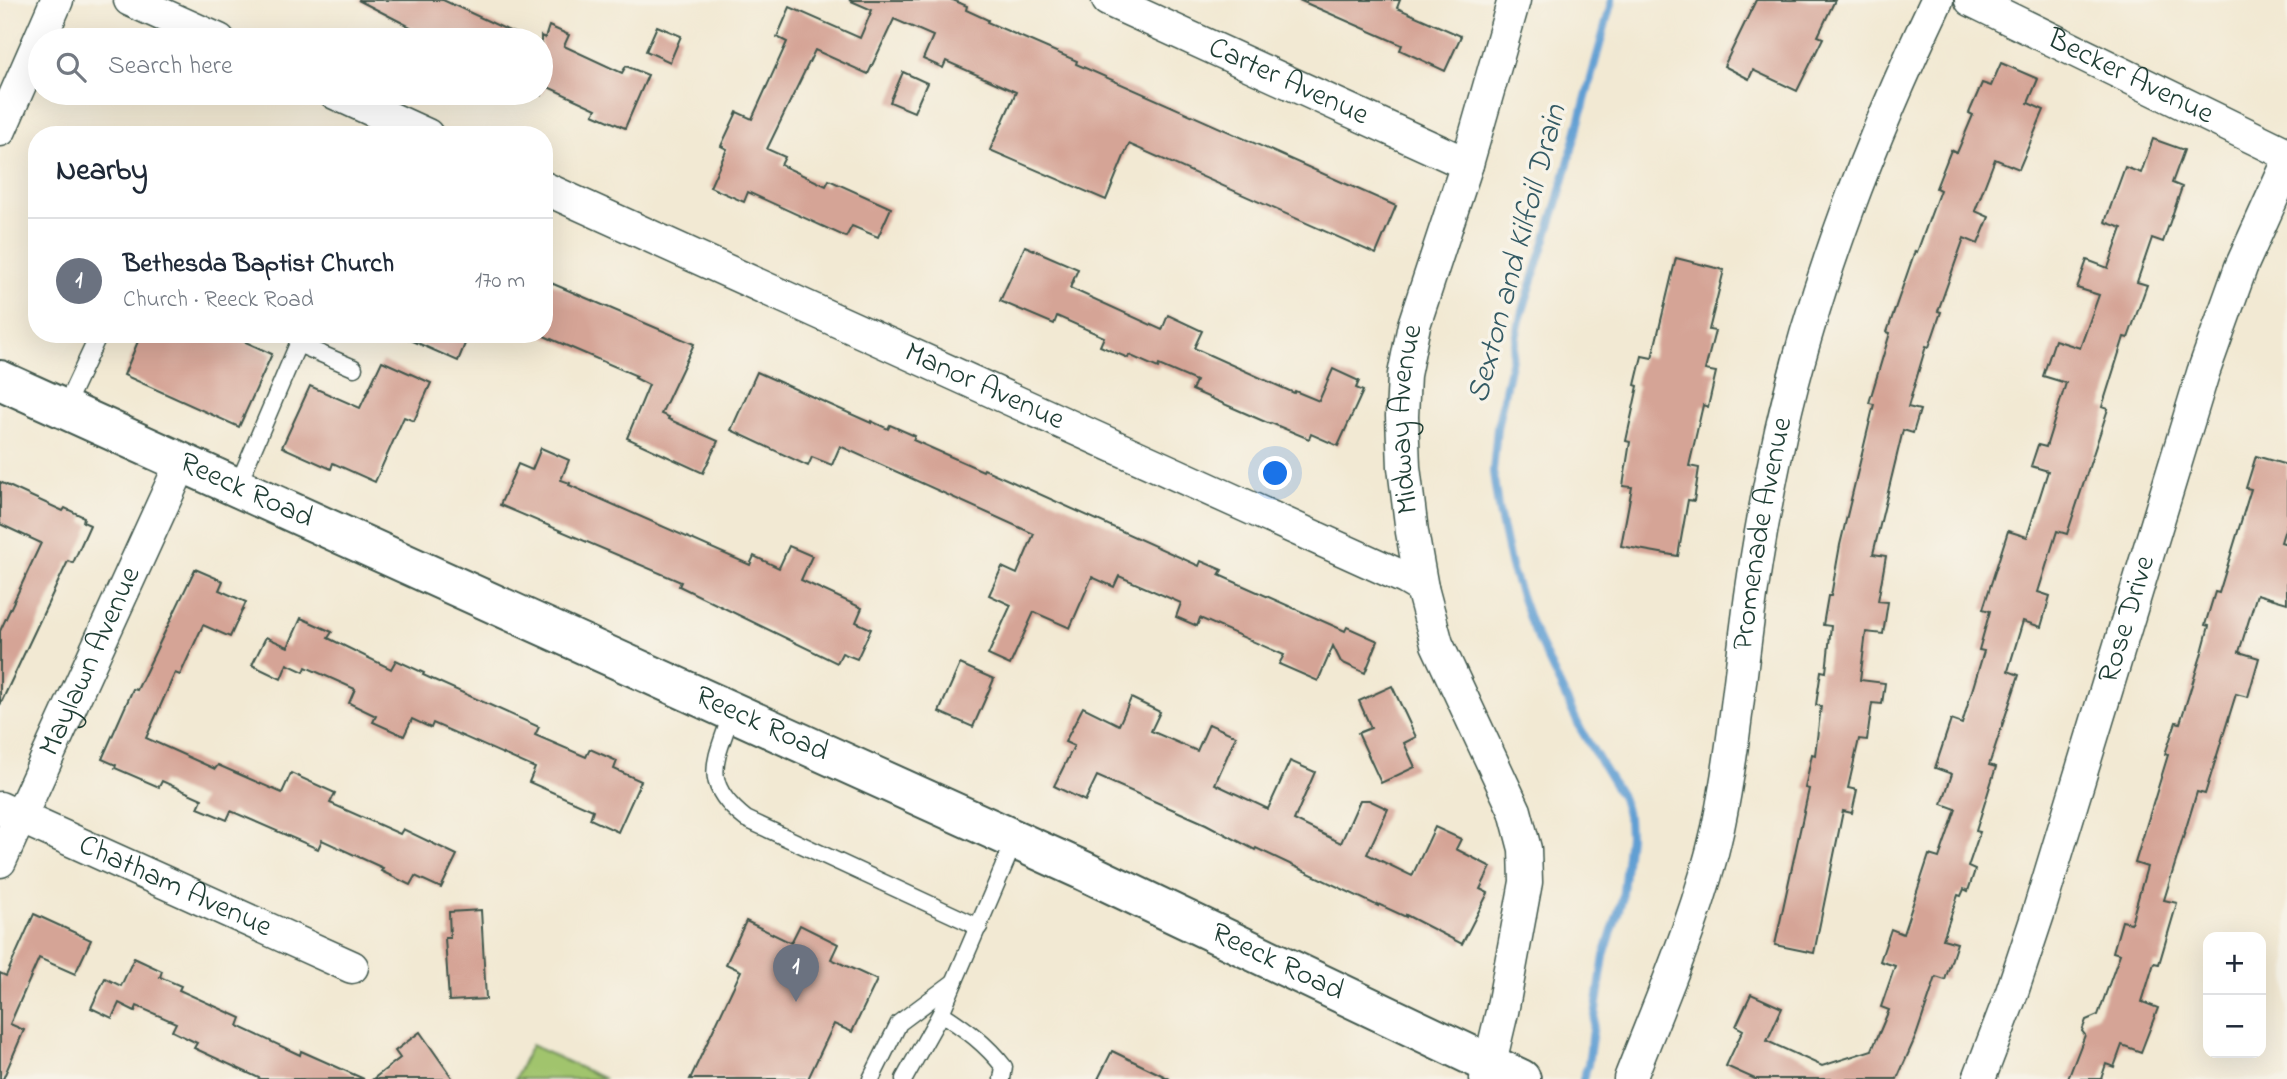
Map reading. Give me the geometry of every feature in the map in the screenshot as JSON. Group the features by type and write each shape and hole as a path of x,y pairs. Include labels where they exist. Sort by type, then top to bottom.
{"street":[{"path":"45,28 57,0"},
{"path":"130,0 192,28"},
{"name":"Carter Avenue","path":"1108,0 1467,164"},
{"name":"Midway Avenue","path":"1499,1074 1502,1012 1526,882 1525,849 1515,811 1437,644 1422,588 1412,532 1404,467 1402,416 1404,375 1414,325 1467,164 1514,0"},
{"name":"Promenade Avenue","path":"1630,1079 1696,907 1717,831 1731,765 1746,626 1761,527 1781,429 1807,332 1837,237 1863,167 1937,0"},
{"name":"Becker Avenue","path":"1971,0 2287,154"},
{"path":"0,130 28,66"},
{"path":"361,105 407,126"},
{"name":"Rose Drive","path":"1979,1079 2038,914 2203,373 2241,267 2287,165"},
{"name":"Manor Avenue","path":"553,192 1380,566 1422,588"},
{"name":"Reeck Road","path":"0,380 1015,840 1499,1074"},
{"name":"Maylawn Avenue","path":"0,862 10,813 182,462"},
{"name":"Chatham Avenue","path":"10,813 352,967"}],"lane":[{"path":"64,409 95,343"},
{"path":"237,487 296,343"},
{"path":"306,343 354,368"},
{"path":"732,712 714,768 717,784 726,803 746,819 979,927"},
{"path":"904,1079 942,1013 1015,840"},
{"path":"871,1079 899,1023 954,982"},
{"path":"942,1013 976,1036 989,1049 1004,1067 1002,1079"}],"green space":[{"path":"531,1045 605,1079 515,1079"}],"building":[{"path":"358,0 443,0 503,28 412,28"},
{"path":"849,0 953,0 967,6 966,10 988,20 987,22 1077,61 1076,64 1396,206 1376,254 1129,144 1106,200 990,150 1016,92 946,61 943,68 923,59 933,36 894,19 868,74 815,50 767,149 785,157 781,165 826,186 829,180 891,208 878,237 852,226 846,237 748,192 744,202 710,187 727,149 721,146 737,112 752,119 787,42 777,37 790,7 860,38 872,10"},
{"path":"1299,0 1400,0 1397,8 1461,36 1445,71 1400,50 1402,45"},
{"path":"1756,0 1835,0 1818,36 1823,38 1797,91 1753,70 1749,79 1724,66"},
{"path":"549,26 569,35 564,46 622,73 626,66 648,75 625,128 593,114 596,109 553,89 553,28"},
{"path":"657,26 681,36 670,62 646,51"},
{"path":"2001,63 2038,79 2028,103 2044,110 2019,169 1995,159 1975,211 1989,217 1978,244 1964,238 1938,311 1941,312 1929,347 1926,346 1908,407 1920,410 1913,433 1903,430 1873,554 1886,556 1878,601 1888,602 1883,634 1866,632 1860,680 1885,683 1882,704 1872,703 1867,740 1859,739 1848,788 1857,790 1852,813 1843,811 1814,953 1775,945 1809,789 1805,788 1812,754 1815,755 1821,706 1816,705 1821,671 1826,672 1831,626 1823,625 1828,596 1831,596 1840,545 1874,404 1869,403 1890,333 1887,332 1940,190 1936,188 1951,150 1957,153 1973,115 1969,113 1982,83 1991,86"},
{"path":"903,72 927,83 914,112 890,102"},
{"path":"2153,139 2184,150 2172,183 2182,187 2163,242 2152,238 2137,282 2147,285 2128,338 2124,337 2102,407 2108,409 2067,534 2057,531 2038,592 2050,596 2041,627 2023,621 2008,671 2019,675 1989,765 1996,767 1976,831 1980,832 1968,867 1975,870 1968,891 1964,889 1961,896 1958,895 1943,939 1957,943 1945,980 1936,977 1916,1036 1897,1079 1755,1079 1726,1066 1743,1030 1736,1026 1751,994 1782,1008 1767,1041 1822,1066 1872,1050 1889,1010 1881,1007 1895,966 1880,961 1891,929 1903,934 1929,855 1939,858 1956,809 1942,804 1952,774 1935,768 1951,720 1962,724 1984,651 1979,650 1990,611 1983,609 2008,531 2027,537 2048,471 2031,466 2038,445 2046,447 2066,383 2043,376 2055,340 2080,348 2099,295 2077,288 2087,260 2108,268 2122,228 2105,222 2125,167 2141,173"},
{"path":"1025,246 1078,269 1070,288 1162,330 1168,315 1202,331 1194,348 1294,393 1295,391 1319,401 1333,369 1359,381 1356,388 1363,391 1338,446 1311,434 1309,439 1192,390 1196,381 1159,365 1158,368 1100,346 1104,337 1057,316 1054,324 1000,301"},
{"path":"1676,258 1724,270 1709,330 1715,331 1705,370 1716,372 1708,407 1703,405 1689,466 1699,468 1694,501 1688,500 1678,556 1621,546 1632,487 1623,486 1630,442 1626,441 1638,386 1635,385 1642,356 1652,358"},
{"path":"553,284 694,344 661,414 718,441 703,473 627,438 649,385 635,378 637,376 553,340"},
{"path":"137,343 248,343 272,354 239,427 124,375"},
{"path":"417,343 465,343 458,361"},
{"path":"382,361 431,383 414,421 404,417 375,482 333,463 331,469 282,447 310,386 360,408"},
{"path":"757,372 871,423 888,429 890,425 915,436 913,440 983,471 984,469 1199,566 1201,561 1222,570 1219,575 1345,631 1347,627 1378,641 1365,673 1341,662 1333,646 1318,681 1279,664 1284,655 1200,618 1197,626 1176,617 1181,603 1119,576 1114,587 1092,577 1070,628 1034,612 1010,665 988,655 1011,605 989,595 1002,567 1017,574 1034,534 840,446 832,465 812,457 808,466 731,430"},
{"path":"541,448 569,460 561,480 570,483 569,485 750,565 754,556 779,568 789,546 812,556 801,580 862,608 856,622 871,629 857,659 842,653 837,663 679,586 681,582 500,505 518,464 532,470"},
{"path":"2256,456 2287,465 2287,523 2281,542 2287,544 2287,603 2257,594 2239,652 2259,658 2248,697 2236,694 2205,794 2197,792 2164,900 2177,903 2159,964 2154,963 2142,1002 2158,1008 2141,1052 2122,1045 2114,1067 2106,1064 2101,1079 2068,1079 2085,1035 2082,1031 2086,1020 2098,1015 2120,954 2113,952 2122,921 2131,923 2147,867 2135,863 2168,755 2165,754 2176,722 2180,723 2201,656 2209,626 2205,625 2215,592 2219,593 2251,489 2246,488"},
{"path":"0,482 63,511 65,508 84,517 83,522 90,525 73,563 68,561 0,705 0,631 41,543 0,524"},
{"path":"195,569 223,581 219,590 246,602 230,637 203,625 180,675 175,673 146,738 215,769 218,765 282,793 291,773 335,793 330,803 400,834 403,829 457,855 441,888 415,876 410,885 381,871 383,868 322,840 318,849 231,811 227,820 198,808 202,799 162,781 159,787 115,768 116,765 102,759 133,689 137,690"},
{"path":"301,618 332,632 328,638 391,669 396,660 424,673 423,675 539,727 535,735 586,757 590,749 617,761 614,769 641,781 618,832 590,819 593,810 529,782 535,768 433,723 431,728 412,719 404,736 373,722 376,716 349,703 355,689 306,667 304,672 287,664 281,679 252,665 266,637 288,647"},
{"path":"960,664 994,679 973,727 939,712"},
{"path":"1392,686 1416,737 1404,743 1415,767 1381,783 1358,733 1371,728 1359,701"},
{"path":"1131,698 1160,712 1151,731 1197,751 1209,724 1236,736 1215,784 1268,809 1290,761 1315,772 1294,820 1341,843 1360,800 1369,800 1388,809 1367,854 1412,876 1435,827 1461,839 1456,849 1491,867 1480,889 1488,893 1462,944 1406,915 1378,906 1256,848 1255,850 1206,824 1097,776 1085,801 1054,786 1074,746 1065,742 1083,707 1119,725"},
{"path":"481,910 486,999 449,1001 445,938 450,938 449,912"},
{"path":"34,914 91,940 75,974 39,958 10,1024 24,1030 3,1079 0,1079 0,973 6,976"},
{"path":"746,921 791,943 800,925 838,944 831,959 877,980 852,1032 834,1024 808,1079 690,1079 741,971 726,964"},
{"path":"134,958 162,971 160,977 181,986 179,990 241,1018 238,1026 300,1055 301,1051 364,1079 261,1079 194,1048 197,1043 172,1031 176,1023 137,1006 135,1011 119,1003 112,1018 91,1008 105,978 121,986"},
{"path":"420,1032 453,1079 373,1079 400,1058 395,1051"},
{"path":"1112,1051 1170,1079 1098,1079"}],"waterway":[{"name":"Sexton and Kilfoil Drain","path":"1583,1079 1588,1064 1604,956 1622,900 1629,836 1628,818 1622,798 1581,730 1531,624 1511,567 1493,472 1497,428 1520,320 1558,201 1612,0"}],"place":[{"name":"Bethesda Baptist Church","path":"796,1002"}]}
